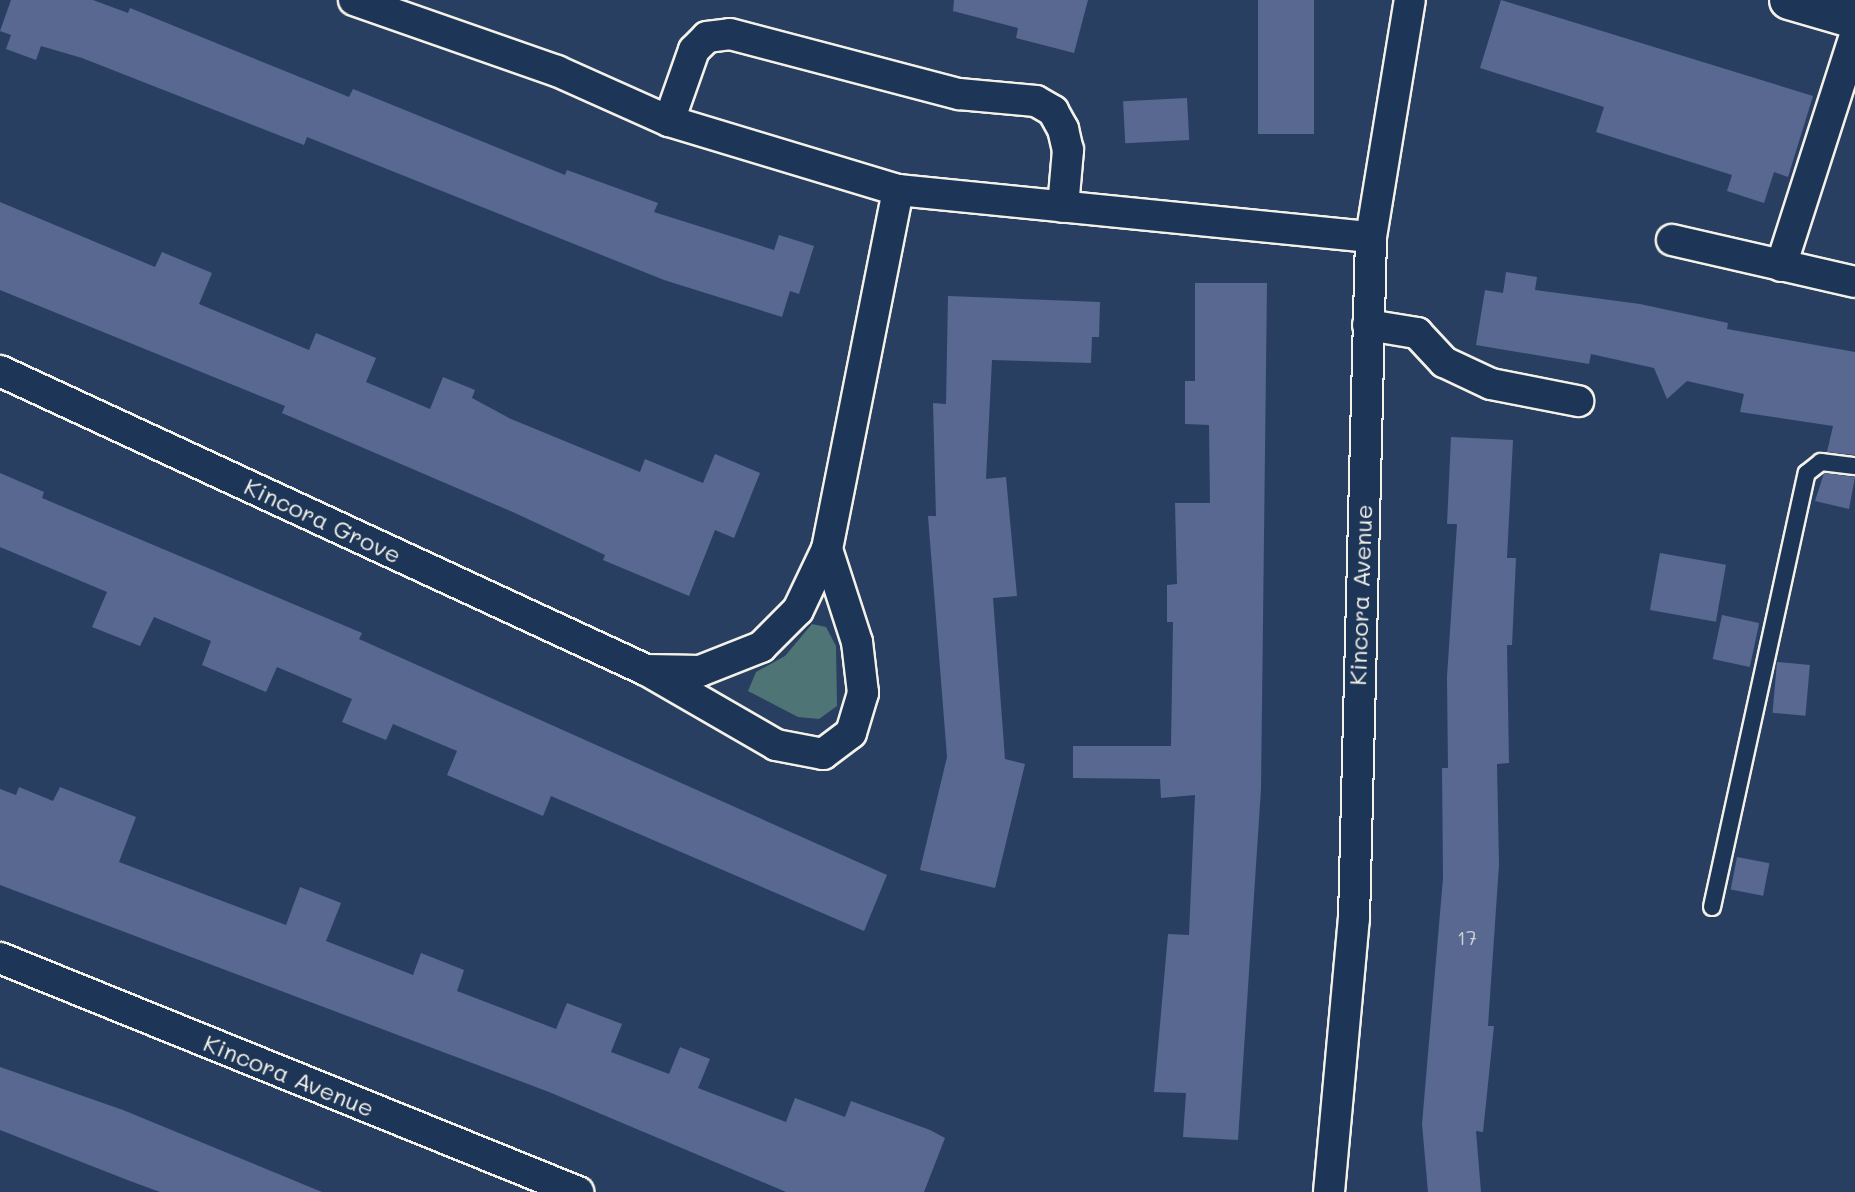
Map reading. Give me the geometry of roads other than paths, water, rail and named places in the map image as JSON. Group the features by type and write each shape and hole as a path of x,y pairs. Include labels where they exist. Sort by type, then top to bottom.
{"street":[{"path":"354,0 557,71 669,121 898,190 1371,237"},
{"name":"Kincora Avenue","path":"1329,1192 1354,919 1371,237 1410,0"},
{"path":"1781,266 1842,17 1789,0"},
{"path":"669,121 694,50 707,37 730,34 959,94 1036,101 1053,111 1063,129 1068,150 1063,207"},
{"name":"Kincora Grove","path":"646,670 700,671 761,647 798,610 827,549 898,190"},
{"path":"1672,240 1855,282"},
{"path":"1368,325 1417,333 1444,362 1491,384 1578,401"},
{"name":"Kincora Grove","path":"0,371 646,670 776,745 823,754 851,733 863,693 857,642 827,549"},
{"name":"Kincora Avenue","path":"0,958 578,1192"}],"lane":[{"path":"1712,907 1807,473 1821,462 1855,466"}]}
